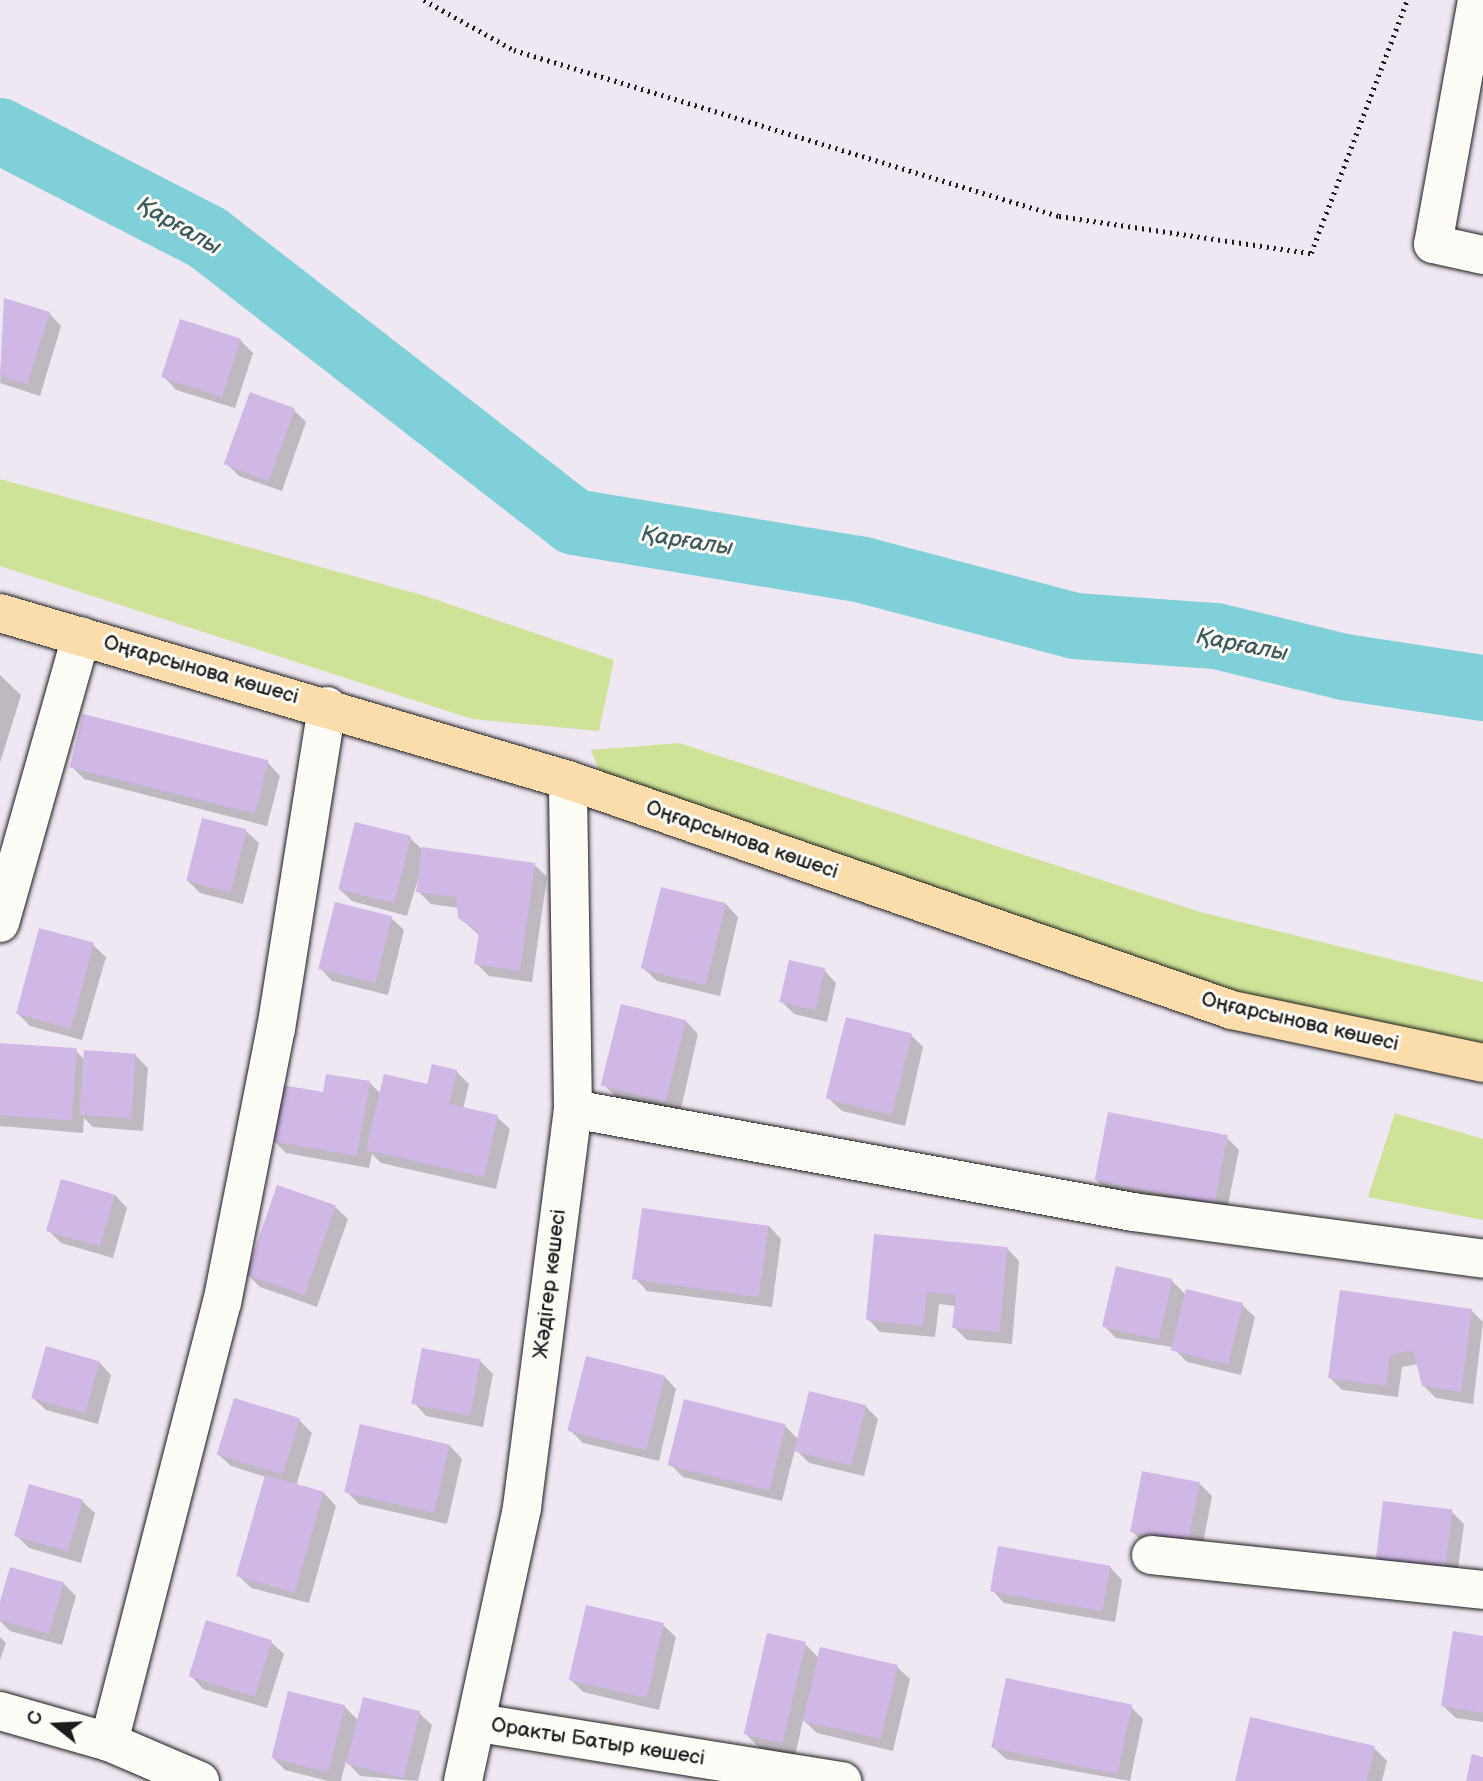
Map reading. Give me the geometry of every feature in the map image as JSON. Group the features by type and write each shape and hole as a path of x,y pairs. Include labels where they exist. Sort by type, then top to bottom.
{"main road":[{"name":"Оңғарсынова көшесі","path":"0,613 327,706 568,779 1232,1010 1483,1063"}],"street":[{"path":"1477,0 1433,244 1483,255"},
{"path":"0,923 12,836 81,636"},
{"path":"109,1742 222,1303 276,1029 327,706"},
{"name":"Жәдігер көшесі","path":"463,1781 479,1723 522,1507 573,1109 568,779"},
{"path":"573,1109 1133,1212 1483,1259"},
{"path":"1151,1555 1483,1590"},
{"path":"0,1711 109,1742 200,1781"},
{"name":"Оракты Батыр көшесі","path":"479,1723 842,1781"}],"path":[{"path":"424,0 514,50 1059,216 1311,253 1407,0"}],"green space":[{"path":"0,479 422,595 614,660 599,731 472,719 0,566"},
{"path":"679,743 1200,912 1483,982 1483,1060 1232,1010 608,793 591,750"},
{"path":"1395,1113 1483,1139 1483,1220 1368,1197"}],"building":[{"path":"4,298 50,312 27,384 0,376"},
{"path":"180,319 241,339 222,397 161,377"},
{"path":"250,392 295,408 269,481 224,464"},
{"path":"83,714 268,760 255,814 70,767"},
{"path":"202,818 247,829 231,892 186,881"},
{"path":"355,822 411,836 395,903 338,889"},
{"path":"422,847 535,863 520,971 474,964 479,932 458,918 456,897 416,892"},
{"path":"661,887 726,903 706,985 641,969"},
{"path":"335,902 392,916 376,983 318,969"},
{"path":"39,928 94,943 71,1029 16,1014"},
{"path":"789,960 825,968 815,1010 779,1002"},
{"path":"621,1004 686,1020 666,1102 601,1086"},
{"path":"846,1017 912,1033 892,1115 826,1099"},
{"path":"0,1043 77,1048 72,1120 0,1115"},
{"path":"84,1050 136,1054 131,1118 79,1115"},
{"path":"432,1064 457,1070 449,1104 498,1115 484,1177 366,1150 384,1074 427,1084"},
{"path":"326,1074 370,1081 357,1156 272,1141 282,1085 323,1092"},
{"path":"1108,1112 1228,1135 1215,1203 1095,1180"},
{"path":"61,1179 115,1194 100,1246 46,1231"},
{"path":"277,1185 336,1205 305,1295 246,1275"},
{"path":"642,1208 769,1226 759,1297 632,1279"},
{"path":"874,1234 1007,1247 1000,1332 952,1328 956,1295 927,1292 923,1326 866,1320"},
{"path":"1116,1266 1173,1279 1159,1339 1102,1326"},
{"path":"1186,1289 1243,1303 1228,1364 1171,1350"},
{"path":"1340,1290 1472,1309 1461,1392 1422,1386 1413,1350 1390,1355 1386,1386 1328,1378"},
{"path":"46,1346 100,1361 85,1413 31,1398"},
{"path":"422,1348 481,1359 470,1415 411,1404"},
{"path":"586,1356 665,1376 646,1450 567,1431"},
{"path":"809,1391 866,1405 851,1465 794,1451"},
{"path":"234,1398 300,1418 283,1475 217,1454"},
{"path":"684,1399 786,1424 769,1490 668,1465"},
{"path":"360,1424 450,1445 434,1513 344,1492"},
{"path":"1142,1471 1200,1482 1188,1543 1130,1532"},
{"path":"265,1475 324,1492 295,1593 236,1576"},
{"path":"29,1484 83,1499 68,1551 14,1536"},
{"path":"1383,1501 1452,1510 1445,1572 1375,1564"},
{"path":"998,1546 1110,1566 1102,1611 990,1591"},
{"path":"10,1567 64,1582 49,1634 0,1620 0,1602"},
{"path":"586,1605 664,1623 647,1698 569,1680"},
{"path":"206,1620 272,1640 255,1697 189,1676"},
{"path":"1453,1631 1483,1636 1483,1713 1441,1706"},
{"path":"767,1633 806,1642 783,1743 744,1734"},
{"path":"820,1647 898,1665 881,1739 803,1721"},
{"path":"1006,1678 1132,1705 1117,1774 991,1747"},
{"path":"288,1691 345,1705 329,1772 271,1758"},
{"path":"363,1697 420,1711 404,1778 346,1764"},
{"path":"1250,1717 1375,1746 1367,1781 1235,1781"},
{"path":"1472,1754 1483,1757 1483,1781 1466,1781"}],"waterway":[{"name":"Қарғалы","path":"0,131 208,238 574,522 863,570 1075,626 1216,636 1344,667 1483,688"}]}
